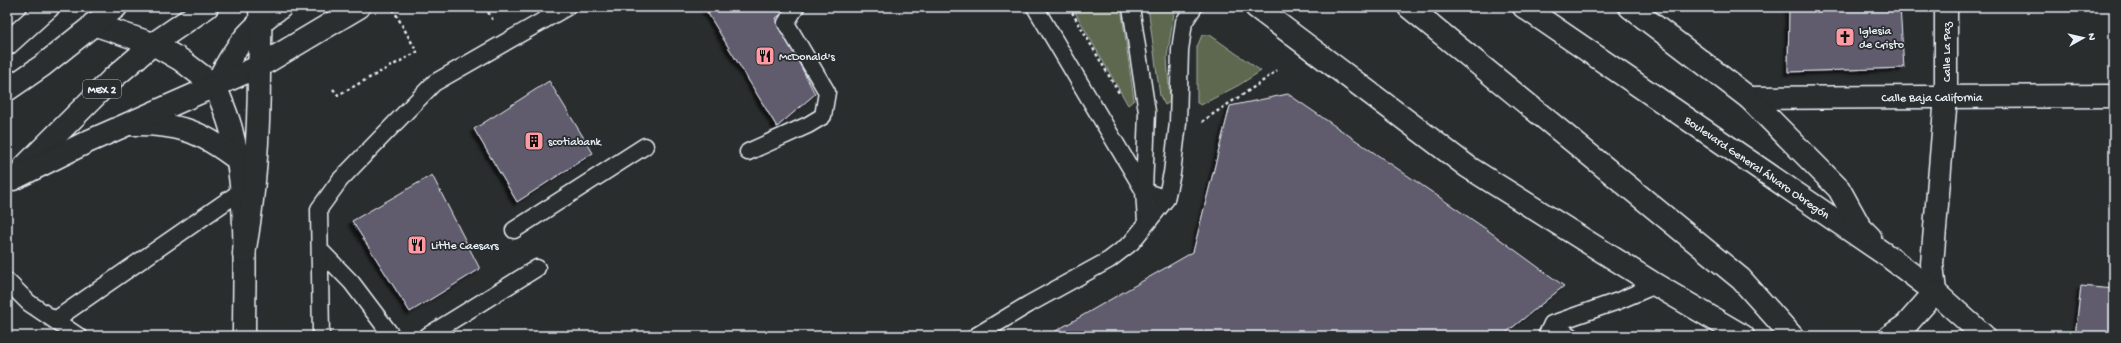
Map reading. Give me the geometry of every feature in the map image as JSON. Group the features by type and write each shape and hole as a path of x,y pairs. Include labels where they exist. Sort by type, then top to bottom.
{"main road":[{"path":"7,44 48,7"},
{"path":"7,90 42,66 116,7"},
{"name":"MEX 2","path":"10,181 76,114 152,44 207,7"},
{"path":"215,86 230,56 260,14 281,7"},
{"path":"10,181 129,124 260,66 359,7"},
{"path":"1256,7 1468,167 1656,285 1743,336"},
{"path":"1409,7 1741,279 1792,336"},
{"name":"Boulevard General Álvaro Obregón","path":"1524,7 1889,257 1935,292 1984,336"},
{"path":"1630,7 1749,98 1839,189 1860,227 1889,257"},
{"name":"Calle La Paz","path":"1935,292 1932,264 1946,97 1946,7"},
{"path":"244,254 251,218 256,162 260,66 260,14"},
{"path":"93,24 152,44 181,60 215,86 231,128 241,191 244,254 244,336"},
{"name":"Calle Baja California","path":"1749,98 2114,96"},
{"path":"129,124 158,123 187,129 214,141 237,159"},
{"path":"1890,336 1906,325 1935,292"}],"lane":[{"path":"321,336 320,209 340,180 434,83 567,7"},
{"path":"748,152 808,125 823,116 827,92 786,23 796,7"},
{"path":"1035,7 1144,191 1166,199"},
{"path":"1131,7 1147,112 1144,191 1146,222"},
{"path":"976,336 1029,304 1109,260 1131,243 1146,222 1166,199 1172,173 1178,123 1180,50 1184,22 1194,7"},
{"path":"514,230 645,146"},
{"path":"55,320 241,191"},
{"path":"321,251 352,283 392,336"},
{"path":"427,336 537,268"},
{"path":"7,281 29,303 78,336"},
{"path":"1549,330 1656,285"},
{"path":"1549,330 1570,336"}],"path":[{"path":"333,89 338,95 417,52 392,7"},
{"path":"485,7 498,28"},
{"path":"1069,7 1123,99"},
{"path":"1200,123 1277,70"}],"green space":[{"path":"1072,7 1121,7 1134,100 1128,105"},
{"path":"1148,7 1175,7 1167,57 1170,102 1165,105 1160,96"},
{"path":"1202,35 1210,35 1261,71 1239,85 1201,105 1197,103 1197,47"}],"building":[{"name":"McDonald's","path":"704,7 791,7 776,18 815,94 777,127"},
{"name":"Iglesia de Cristo","path":"1789,7 1900,7 1904,68 1788,72"},
{"name":"scotiabank","path":"549,81 593,153 517,202 474,129"},
{"path":"1288,94 1486,229 1564,286 1502,336 1047,336 1193,252 1230,106"},
{"name":"Little Caesars","path":"432,175 480,269 410,312 352,221"},
{"path":"2081,286 2114,289 2114,336 2075,336"}],"place":[{"name":"Iglesia de Cristo","path":"1845,37"},
{"name":"McDonald's","path":"765,56"},
{"name":"scotiabank","path":"534,141"},
{"name":"Little Caesars","path":"417,245"}]}
